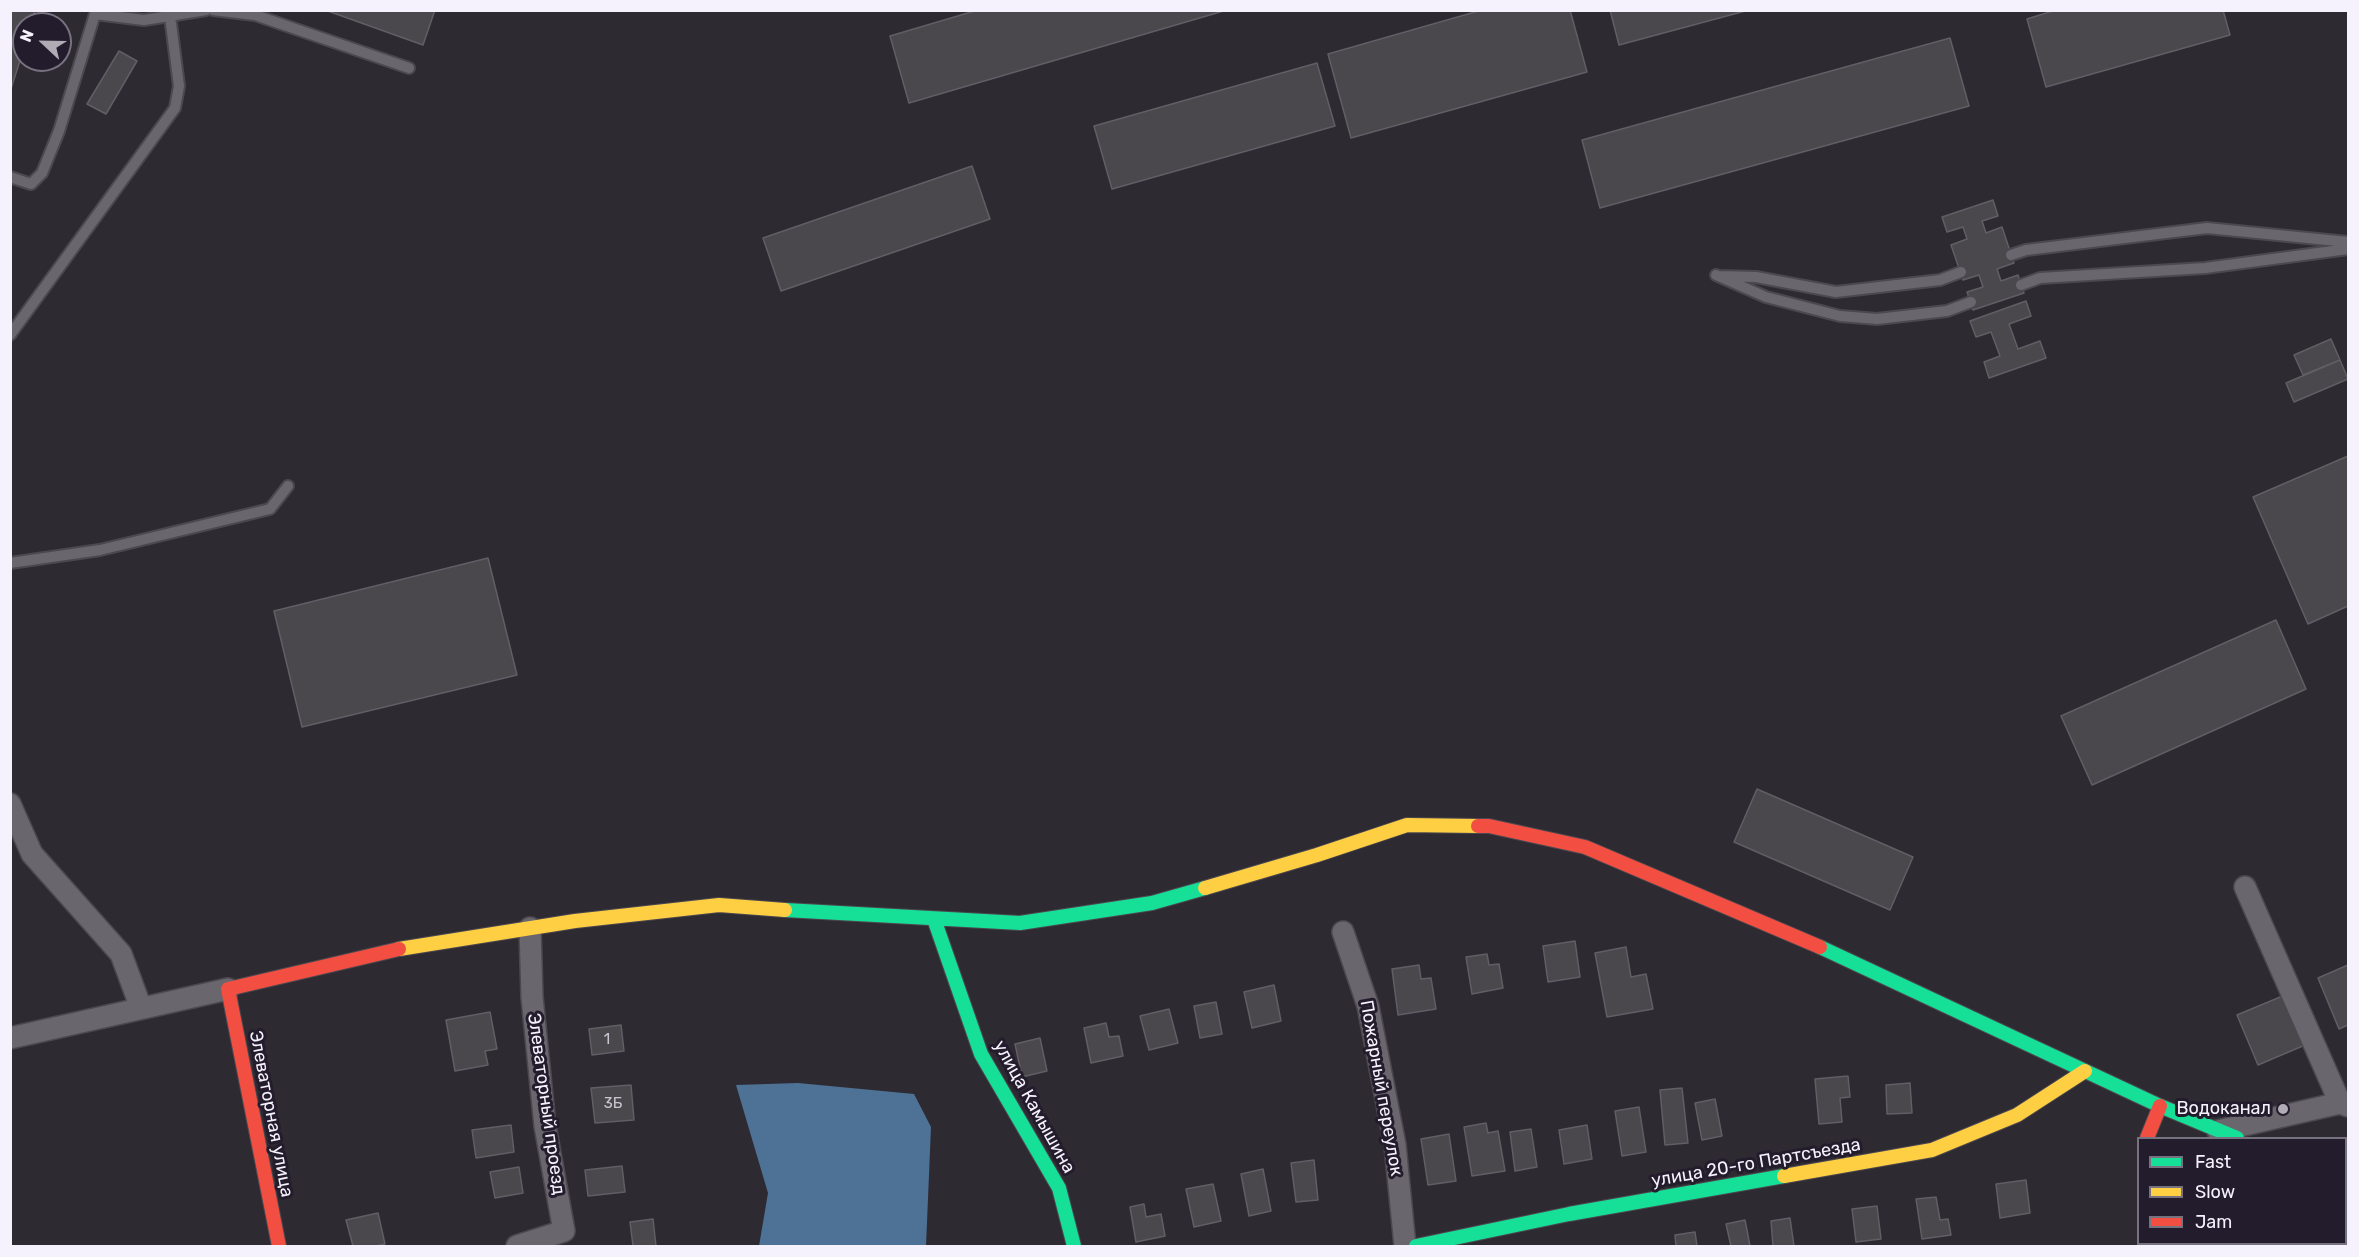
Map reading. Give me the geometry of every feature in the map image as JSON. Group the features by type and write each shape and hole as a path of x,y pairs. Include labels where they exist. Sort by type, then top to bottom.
{"street":[{"path":"10,804 32,854 121,954 141,1008"},
{"path":"10,1038 413,946 530,928 718,905 1020,923 1152,903 1317,855 1407,825 1489,826 1586,847 1804,940 2227,1135 2344,1105 2245,887"},
{"name":"улица Камышина","path":"934,919 981,1054 1059,1188 1074,1246"},
{"name":"Элеваторный проезд","path":"517,1246 564,1231 545,1126 532,997 530,928"},
{"name":"Пожарный переулок","path":"1342,932 1368,1006 1395,1145 1405,1246"},
{"name":"Элеваторная улица","path":"228,989 279,1246"},
{"name":"улица 20-го Партсъезда","path":"1416,1246 1569,1214 1932,1150 2018,1115 2085,1071"},
{"path":"2147,1137 2160,1106"}],"lane":[{"path":"10,177 31,184 42,173 59,131 95,14 144,21 206,10"},
{"path":"213,10 255,15 409,68"},
{"path":"10,334 175,108 179,86 170,16"},
{"path":"2011,255 2026,250 2207,228 2349,242"},
{"path":"2021,285 2040,278 2205,268 2349,249"},
{"path":"1961,272 1940,280 1836,292 1756,277 1716,275 1766,297 1840,316 1877,319 1947,311 1971,302"},
{"path":"10,563 100,550 270,508 288,486"}],"water":[{"path":"798,1083 914,1094 931,1127 926,1246 759,1246 768,1193 736,1085"}],"building":[{"path":"10,10 35,10 34,12 12,12 12,72 16,72 10,92"},
{"path":"325,10 435,10 423,45"},
{"path":"978,10 1227,10 909,103 890,36"},
{"path":"1482,10 1570,10 1587,72 1351,138 1328,54"},
{"path":"1610,10 1749,10 1619,45"},
{"path":"2056,10 2223,10 2230,35 2046,87 2027,19"},
{"path":"1950,38 1969,106 1600,208 1582,140"},
{"path":"119,51 137,61 106,114 87,104"},
{"path":"1317,63 1335,126 1112,189 1094,126"},
{"path":"972,166 990,219 781,291 763,238"},
{"path":"1993,200 1998,216 1982,221 1986,233 2002,227 2014,263 1997,269 2001,281 2018,275 2024,293 1973,310 1967,292 1983,287 1979,275 1963,280 1951,245 1967,239 1963,227 1947,232 1942,217"},
{"path":"2026,301 2031,316 2009,324 2018,349 2040,341 2046,358 1989,378 1984,362 2000,356 1991,332 1976,337 1970,321"},
{"path":"2331,339 2340,360 2303,375 2294,355"},
{"path":"2340,360 2348,379 2294,402 2286,383"},
{"path":"2348,456 2348,606 2308,624 2253,497"},
{"path":"488,558 517,675 302,727 274,611"},
{"path":"2276,620 2306,689 2092,785 2061,716"},
{"path":"1757,789 1913,857 1890,910 1734,842"},
{"path":"1575,941 1580,977 1548,982 1543,946"},
{"path":"1626,947 1631,977 1646,974 1653,1009 1607,1017 1595,953"},
{"path":"1487,954 1489,965 1499,964 1503,988 1472,994 1466,957"},
{"path":"1419,965 1421,979 1431,978 1436,1009 1398,1015 1392,969"},
{"path":"2348,965 2348,1025 2339,1029 2318,978"},
{"path":"1274,985 1281,1021 1252,1028 1244,992"},
{"path":"2285,995 2305,1045 2258,1065 2237,1015"},
{"path":"1216,1002 1222,1034 1200,1038 1194,1006"},
{"path":"1169,1009 1178,1043 1149,1050 1140,1016"},
{"path":"490,1012 497,1049 485,1051 488,1065 455,1071 446,1020"},
{"path":"1106,1023 1109,1037 1119,1036 1123,1056 1091,1063 1084,1028"},
{"path":"621,1025 624,1051 592,1055 589,1029"},
{"path":"1040,1038 1047,1071 1022,1077 1015,1044"},
{"path":"1848,1076 1850,1097 1840,1098 1842,1122 1819,1124 1815,1079"},
{"path":"1910,1083 1912,1113 1887,1114 1886,1085"},
{"path":"631,1085 634,1120 595,1123 591,1088"},
{"path":"1682,1088 1688,1143 1665,1145 1660,1090"},
{"path":"1715,1099 1722,1136 1702,1140 1695,1103"},
{"path":"1639,1107 1646,1152 1622,1156 1615,1111"},
{"path":"1486,1123 1488,1133 1498,1131 1505,1171 1472,1176 1464,1127"},
{"path":"511,1125 514,1152 476,1158 472,1130"},
{"path":"1587,1125 1592,1159 1564,1164 1559,1130"},
{"path":"1531,1129 1537,1167 1515,1171 1510,1132"},
{"path":"1449,1134 1456,1181 1428,1185 1421,1139"},
{"path":"1314,1160 1318,1200 1296,1202 1291,1163"},
{"path":"622,1166 625,1192 588,1196 585,1170"},
{"path":"519,1167 523,1193 495,1198 490,1172"},
{"path":"1263,1169 1271,1211 1249,1216 1241,1174"},
{"path":"2026,1180 2030,1213 2000,1218 1996,1184"},
{"path":"1213,1184 1221,1221 1194,1227 1186,1189"},
{"path":"1936,1197 1940,1220 1948,1219 1951,1235 1922,1239 1916,1199"},
{"path":"1144,1204 1146,1217 1161,1214 1165,1236 1136,1242 1130,1207"},
{"path":"1877,1206 1881,1239 1856,1242 1852,1209"},
{"path":"378,1213 385,1244 353,1246 346,1220"},
{"path":"1790,1218 1794,1246 1773,1246 1771,1221"},
{"path":"653,1219 656,1246 633,1246 630,1222"},
{"path":"1745,1220 1750,1246 1731,1246 1726,1224"},
{"path":"1695,1232 1697,1246 1676,1246 1675,1235"}],"traffic: fast":[{"path":"785,910 1020,923 1152,903 1205,888"},
{"path":"934,919 981,1054 1059,1188 1074,1246"},
{"path":"1820,947 2160,1106 2235,1137"},
{"path":"1416,1246 1569,1214 1784,1176"}],"traffic: slow":[{"path":"1205,888 1317,855 1407,825 1478,826"},
{"path":"399,949 575,921 719,905 785,910"},
{"path":"1784,1176 1932,1150 2017,1115 2085,1071"}],"traffic: jam":[{"path":"1478,826 1489,826 1585,847 1820,947"},
{"path":"279,1246 228,989 399,949"},
{"path":"2147,1137 2160,1106"}],"place":[{"name":"Водоканал","path":"2283,1109"}]}
